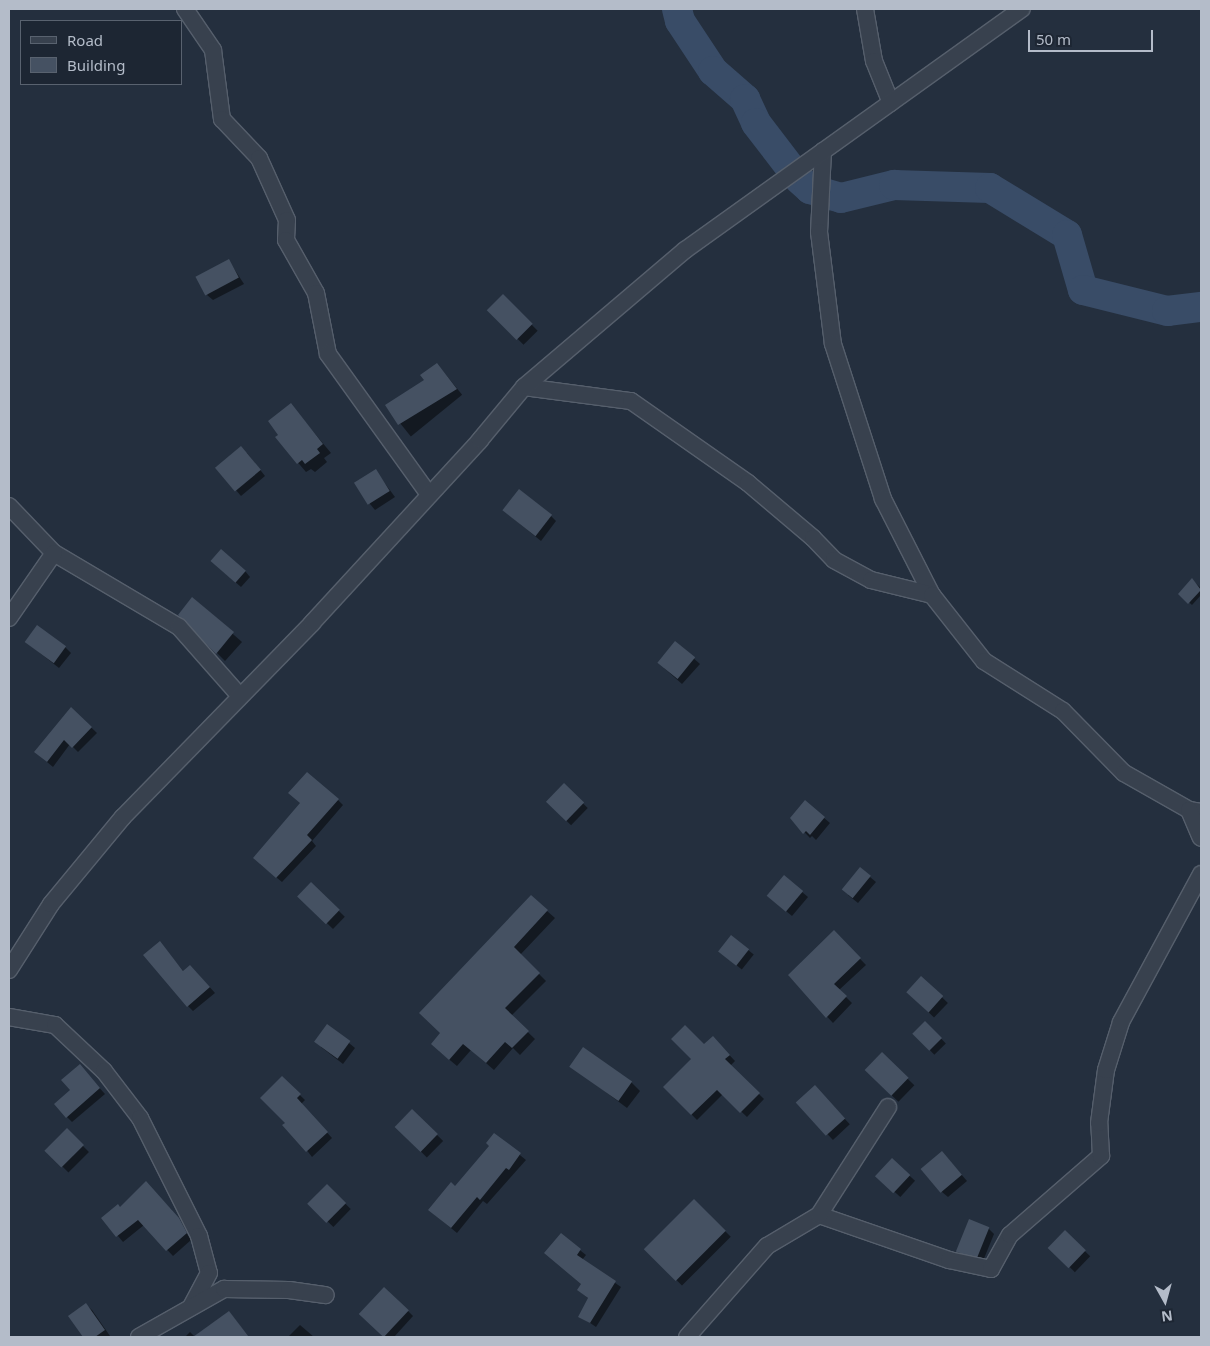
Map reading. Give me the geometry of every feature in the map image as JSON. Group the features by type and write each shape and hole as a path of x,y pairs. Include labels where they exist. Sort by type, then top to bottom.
{"street":[{"path":"185,9 213,50 222,119 259,158 287,220 286,240 316,293 328,354 428,493"},
{"path":"865,9 874,61 891,102"},
{"path":"9,970 51,904 124,816 239,694 312,623 428,493 480,440 524,387 685,250 1022,9"},
{"path":"823,151 819,232 833,344 883,499 932,595 984,661 1064,711 1124,773 1195,811 1201,838"},
{"path":"524,387 630,401 748,483 813,538 834,560 871,580 932,595"},
{"path":"9,506 54,553 180,627 239,694"},
{"path":"9,618 54,553"},
{"path":"819,1215 949,1260 991,1269 1010,1235 1101,1156 1099,1122 1106,1070 1121,1022 1201,874"},
{"path":"9,1017 55,1025 104,1072 140,1118 200,1236 209,1273 191,1307"},
{"path":"686,1337 767,1246 819,1215 888,1107"},
{"path":"139,1337 224,1289 289,1290 326,1295"}],"building":[{"path":"229,259 239,278 205,295 195,277"},
{"path":"503,294 533,324 516,340 487,310"},
{"path":"437,363 457,389 398,425 385,405 424,380 420,375"},
{"path":"291,403 323,444 317,449 320,453 305,464 302,460 297,464 275,437 278,435 268,421"},
{"path":"241,446 261,470 235,492 215,468"},
{"path":"376,469 390,491 368,505 354,483"},
{"path":"519,489 552,515 535,536 502,510"},
{"path":"221,549 246,571 235,583 211,561"},
{"path":"1192,578 1201,590 1188,604 1178,594"},
{"path":"192,597 234,632 216,654 178,615"},
{"path":"37,625 66,646 54,663 25,642"},
{"path":"675,641 695,657 678,679 657,663"},
{"path":"71,707 92,727 72,748 64,740 47,762 34,752"},
{"path":"307,772 339,799 307,835 312,840 276,878 253,858 300,803 288,793"},
{"path":"564,783 584,802 566,821 546,802"},
{"path":"805,800 825,817 810,835 806,831 803,834 790,818"},
{"path":"860,867 871,876 853,898 842,890"},
{"path":"784,875 803,891 786,912 767,896"},
{"path":"311,882 340,910 326,924 297,896"},
{"path":"531,895 548,910 514,947 540,973 505,1008 529,1031 512,1048 505,1042 486,1063 463,1044 449,1060 431,1044 440,1033 419,1013"},
{"path":"834,930 861,958 834,984 847,996 826,1018 788,975"},
{"path":"731,935 749,949 736,966 718,952"},
{"path":"160,941 183,971 190,965 210,987 187,1007 143,955"},
{"path":"921,976 943,996 929,1012 906,992"},
{"path":"925,1021 942,1038 929,1051 912,1034"},
{"path":"327,1024 350,1041 338,1059 314,1042"},
{"path":"685,1025 704,1044 713,1036 730,1055 725,1059 760,1093 740,1113 717,1090 691,1115 663,1087 691,1059 671,1039"},
{"path":"583,1047 632,1081 618,1101 569,1067"},
{"path":"882,1052 909,1078 891,1096 865,1070"},
{"path":"80,1064 100,1088 66,1118 54,1104 70,1090 61,1080"},
{"path":"282,1076 301,1094 297,1098 328,1132 306,1152 282,1125 285,1123 260,1098"},
{"path":"815,1085 845,1118 826,1136 796,1102"},
{"path":"412,1109 438,1134 421,1152 395,1127"},
{"path":"67,1128 84,1145 61,1168 44,1151"},
{"path":"494,1133 521,1153 509,1170 506,1168 480,1200 477,1197 451,1228 428,1210 451,1182 455,1186 489,1146 486,1143"},
{"path":"942,1151 962,1175 940,1193 921,1169"},
{"path":"892,1158 910,1175 893,1193 875,1176"},
{"path":"146,1181 179,1218 187,1233 166,1251 138,1220 116,1237 101,1218 118,1204 120,1207"},
{"path":"327,1184 346,1203 326,1223 307,1204"},
{"path":"694,1199 726,1231 676,1281 644,1249"},
{"path":"969,1219 989,1227 976,1260 956,1251"},
{"path":"1065,1230 1086,1250 1068,1268 1048,1248"},
{"path":"561,1233 581,1249 577,1255 616,1281 590,1323 578,1317 588,1298 577,1290 581,1284 544,1253"},
{"path":"384,1287 409,1310 384,1337 359,1314"},
{"path":"86,1303 105,1330 95,1337 83,1337 68,1316"},
{"path":"229,1311 249,1337 193,1337"}],"waterway":[{"path":"677,9 680,21 713,71 745,99 756,123 789,166"},
{"path":"799,179 810,189 841,198 894,185 990,188 1067,235 1083,290 1167,311 1201,307"}]}
